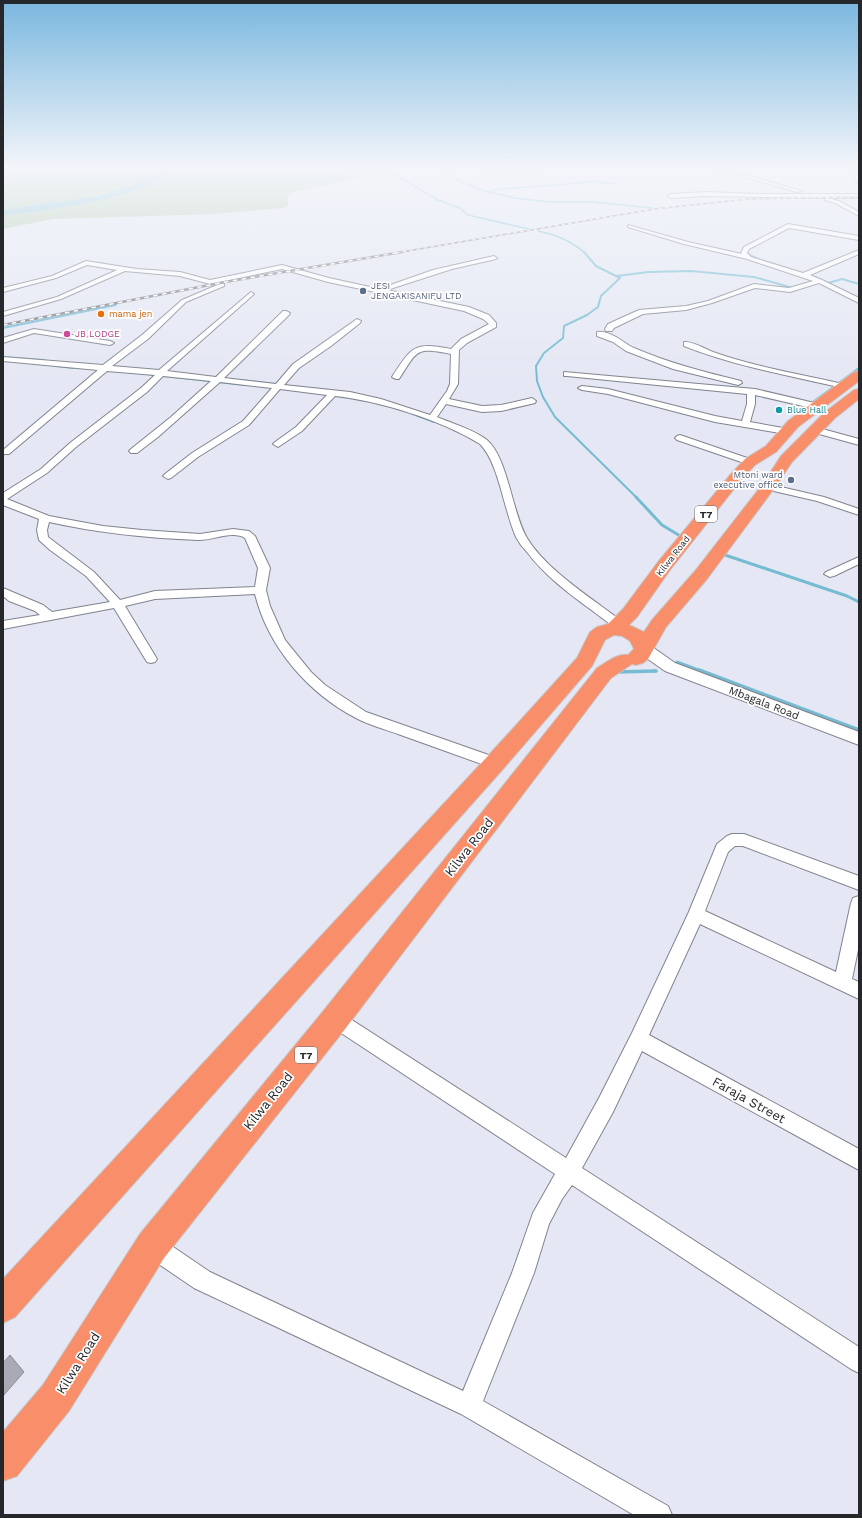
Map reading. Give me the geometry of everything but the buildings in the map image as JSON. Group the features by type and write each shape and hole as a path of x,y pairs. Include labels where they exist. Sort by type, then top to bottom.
{"highway":[{"name":"Kilwa Road","path":"3,1305 586,661 606,629 630,613 664,566 750,462 771,449 786,431 816,406 859,375"},
{"name":"Kilwa Road","path":"3,1462 56,1398 152,1246 335,1018 604,673 634,654 701,575 768,487 786,459 830,416 859,393"},
{"path":"606,629 633,634 638,637 634,654 613,660 603,656 596,649 606,629"}],"street":[{"path":"669,238 749,258 804,275 820,281 859,301"},
{"path":"749,258 744,253 746,248 765,238"},
{"path":"804,275 859,252"},
{"path":"379,291 424,275 463,264 494,258"},
{"path":"3,290 54,276 84,263 93,263 124,269 180,274 212,282 281,267 379,291 466,309 486,317 493,325 457,346 454,352 456,361 454,384 445,401 432,418"},
{"path":"3,314 59,298 124,269"},
{"path":"609,329 611,326 642,312 686,308 710,302 754,286 786,291 803,284 820,281"},
{"path":"6,452 105,368 145,337 186,300 225,284"},
{"path":"3,497 44,471 73,445 144,390 161,373 251,294"},
{"path":"134,451 159,432 219,380 286,313"},
{"path":"168,476 195,455 246,423 296,366 328,344 357,321"},
{"path":"3,341 34,331 110,343"},
{"path":"600,334 616,340 629,349 676,367 751,387 753,392 745,424"},
{"path":"688,344 712,354 752,365 843,386"},
{"path":"396,377 408,358 420,348 426,347 454,352"},
{"path":"3,359 161,373 334,392 378,401 432,418 475,437 489,448 500,473 513,516 522,538 545,568 606,629"},
{"path":"567,374 753,392 816,406"},
{"path":"593,389 594,376"},
{"path":"582,388 622,395 704,417 786,431"},
{"path":"278,444 298,429 334,392"},
{"path":"445,401 482,408 501,408 532,402"},
{"path":"815,430 859,442"},
{"path":"680,438 750,462"},
{"path":"768,487 820,499 859,512"},
{"path":"3,501 46,518 94,528 161,536 203,537 236,532 247,533 250,536 264,568 260,590 264,606 280,641 307,675 338,701 361,715 495,763"},
{"path":"46,518 42,530 43,538 60,554 90,574 118,604 151,659"},
{"path":"830,574 859,560"},
{"path":"3,625 118,604 155,595 260,590"},
{"path":"3,592 10,594 13,598 38,608 50,617"},
{"name":"Mbagala Road","path":"634,654 670,666"},
{"name":"Mbagala Road","path":"634,654 670,666 859,739"},
{"path":"469,1406 521,1279 540,1220 555,1192 569,1172 606,1105 696,914 722,848 732,840 744,840 859,883"},
{"path":"843,982 859,903"},
{"path":"696,914 843,982 859,991"},
{"path":"335,1018 859,1361"},
{"name":"Faraja Street","path":"638,1039 859,1160"},
{"path":"152,1246 202,1280 469,1406 659,1515"}],"waterway":[{"path":"560,238 585,253"},
{"path":"757,244 769,238"},
{"path":"748,249 748,254 760,260 782,267"},
{"path":"585,253 596,266 620,278 601,296 598,307 587,315 564,326 563,338 544,353 536,366 537,381 543,397 555,417 636,497"},
{"path":"617,276 648,272 691,271 754,277 793,288"},
{"path":"815,277 859,298"},
{"path":"828,283 842,279 859,284"},
{"path":"3,328 116,305"},
{"path":"3,357 44,360"},
{"path":"56,366 73,368"},
{"path":"795,415 859,368"},
{"path":"139,373 155,375"},
{"path":"164,376 210,381"},
{"path":"240,380 275,384"},
{"path":"218,382 245,385"},
{"path":"280,385 327,390"},
{"path":"405,411 434,422"},
{"path":"636,497 662,525 682,537"},
{"path":"725,555 847,596 859,602"},
{"path":"677,662 701,671"},
{"path":"699,670 859,730"},
{"path":"616,672 656,671 654,671"}],"railway":[{"path":"396,253 485,238"},
{"path":"3,325 225,282 402,252"}],"place":[{"name":"JESI JENGAKISANIFU LTD","path":"363,291"},
{"name":"mama jen","path":"101,314"},
{"name":"JB LODGE","path":"67,334"},
{"name":"Blue Hall","path":"779,410"},
{"name":"Mtoni ward executive office","path":"791,480"}]}
